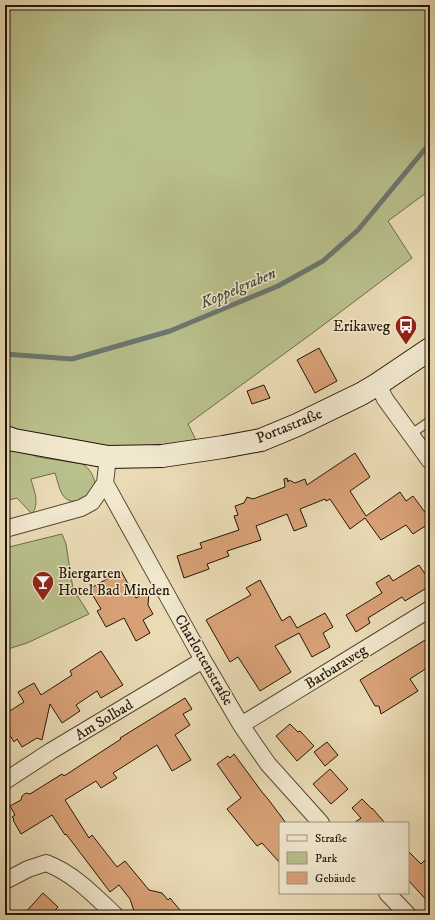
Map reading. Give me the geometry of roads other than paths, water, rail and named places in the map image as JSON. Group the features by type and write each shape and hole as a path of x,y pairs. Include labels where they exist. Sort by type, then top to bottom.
{"main road":[{"name":"Portastraße","path":"5,437 14,440 108,457 162,456 261,440 298,425 361,394 430,349"}],"street":[{"path":"378,384 385,399 430,461"},
{"path":"5,529 81,508 92,502 105,484 108,457"},
{"name":"Charlottenstraße","path":"105,484 241,725 268,764 320,822"},
{"name":"Barbaraweg","path":"241,725 430,609"},
{"name":"Am Solbad","path":"5,781 51,751 203,660"},
{"path":"5,881 28,869 46,863 60,868 75,879 115,915"},
{"path":"388,894 408,915"}],"lane":[{"path":"411,434 430,421"}],"waterway":[{"name":"Koppelgraben","path":"5,354 72,359 170,331 278,286 323,261 358,230 430,143"}],"place":[{"name":"Erikaweg","path":"406,346"},
{"name":"Biergarten Hotel Bad Minden","path":"43,602"}]}
